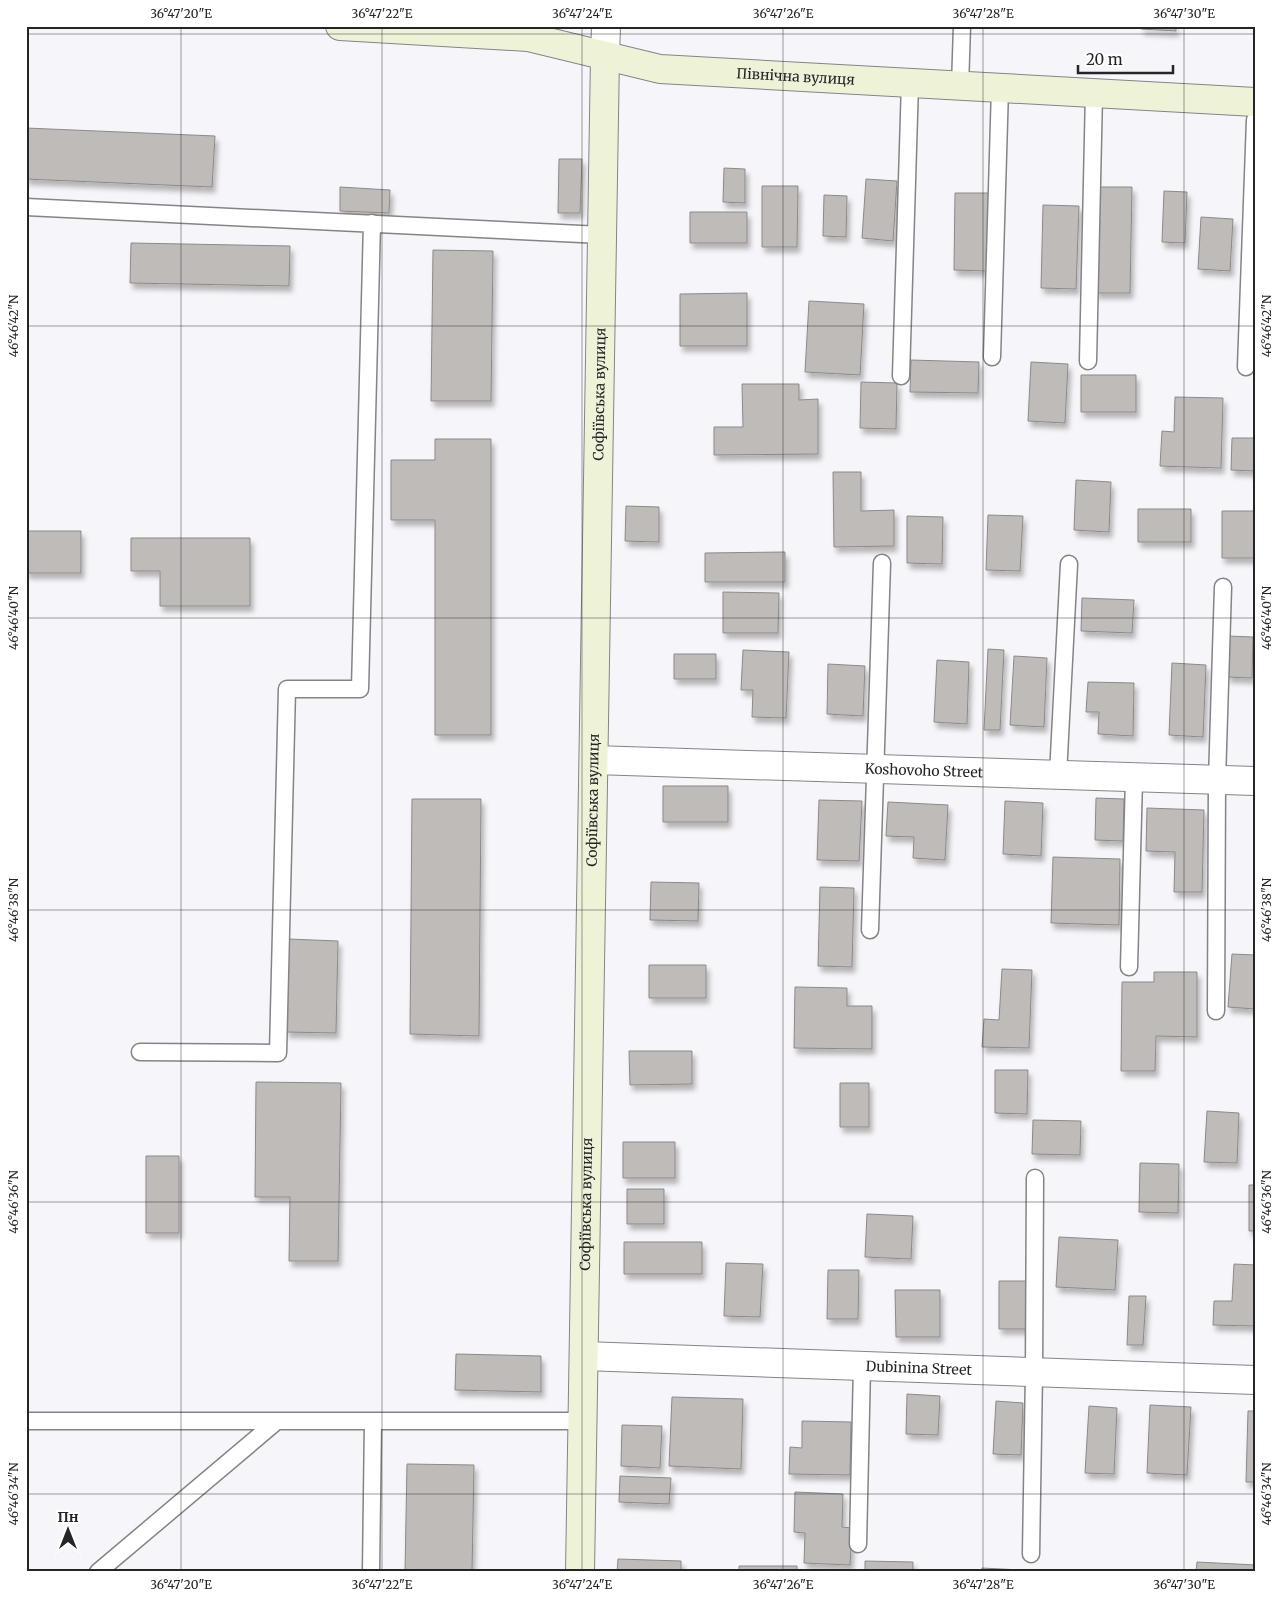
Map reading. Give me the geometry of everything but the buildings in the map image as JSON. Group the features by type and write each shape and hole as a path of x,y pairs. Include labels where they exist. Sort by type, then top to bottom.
{"street":[{"name":"Північна вулиця","path":"340,26 528,37 660,69 1255,102"},
{"name":"Софіївська вулиця","path":"580,1572 606,26"},
{"name":"Koshovoho Street","path":"594,760 1255,781"},
{"name":"Dubinina Street","path":"584,1356 1255,1380"}],"lane":[{"path":"960,86 962,26"},
{"path":"901,376 910,83"},
{"path":"992,357 1000,88"},
{"path":"1088,361 1094,93"},
{"path":"1246,367 1255,120"},
{"path":"26,208 602,235"},
{"path":"140,1052 278,1053 287,689 360,689 372,223"},
{"path":"870,930 882,563"},
{"path":"1058,775 1069,564"},
{"path":"1216,1011 1217,780 1223,587"},
{"path":"1129,967 1134,778"},
{"path":"1031,1554 1035,1178"},
{"path":"858,1544 862,1366"},
{"path":"26,1421 583,1421"},
{"path":"98,1572 277,1421"},
{"path":"371,1572 373,1421"}]}
